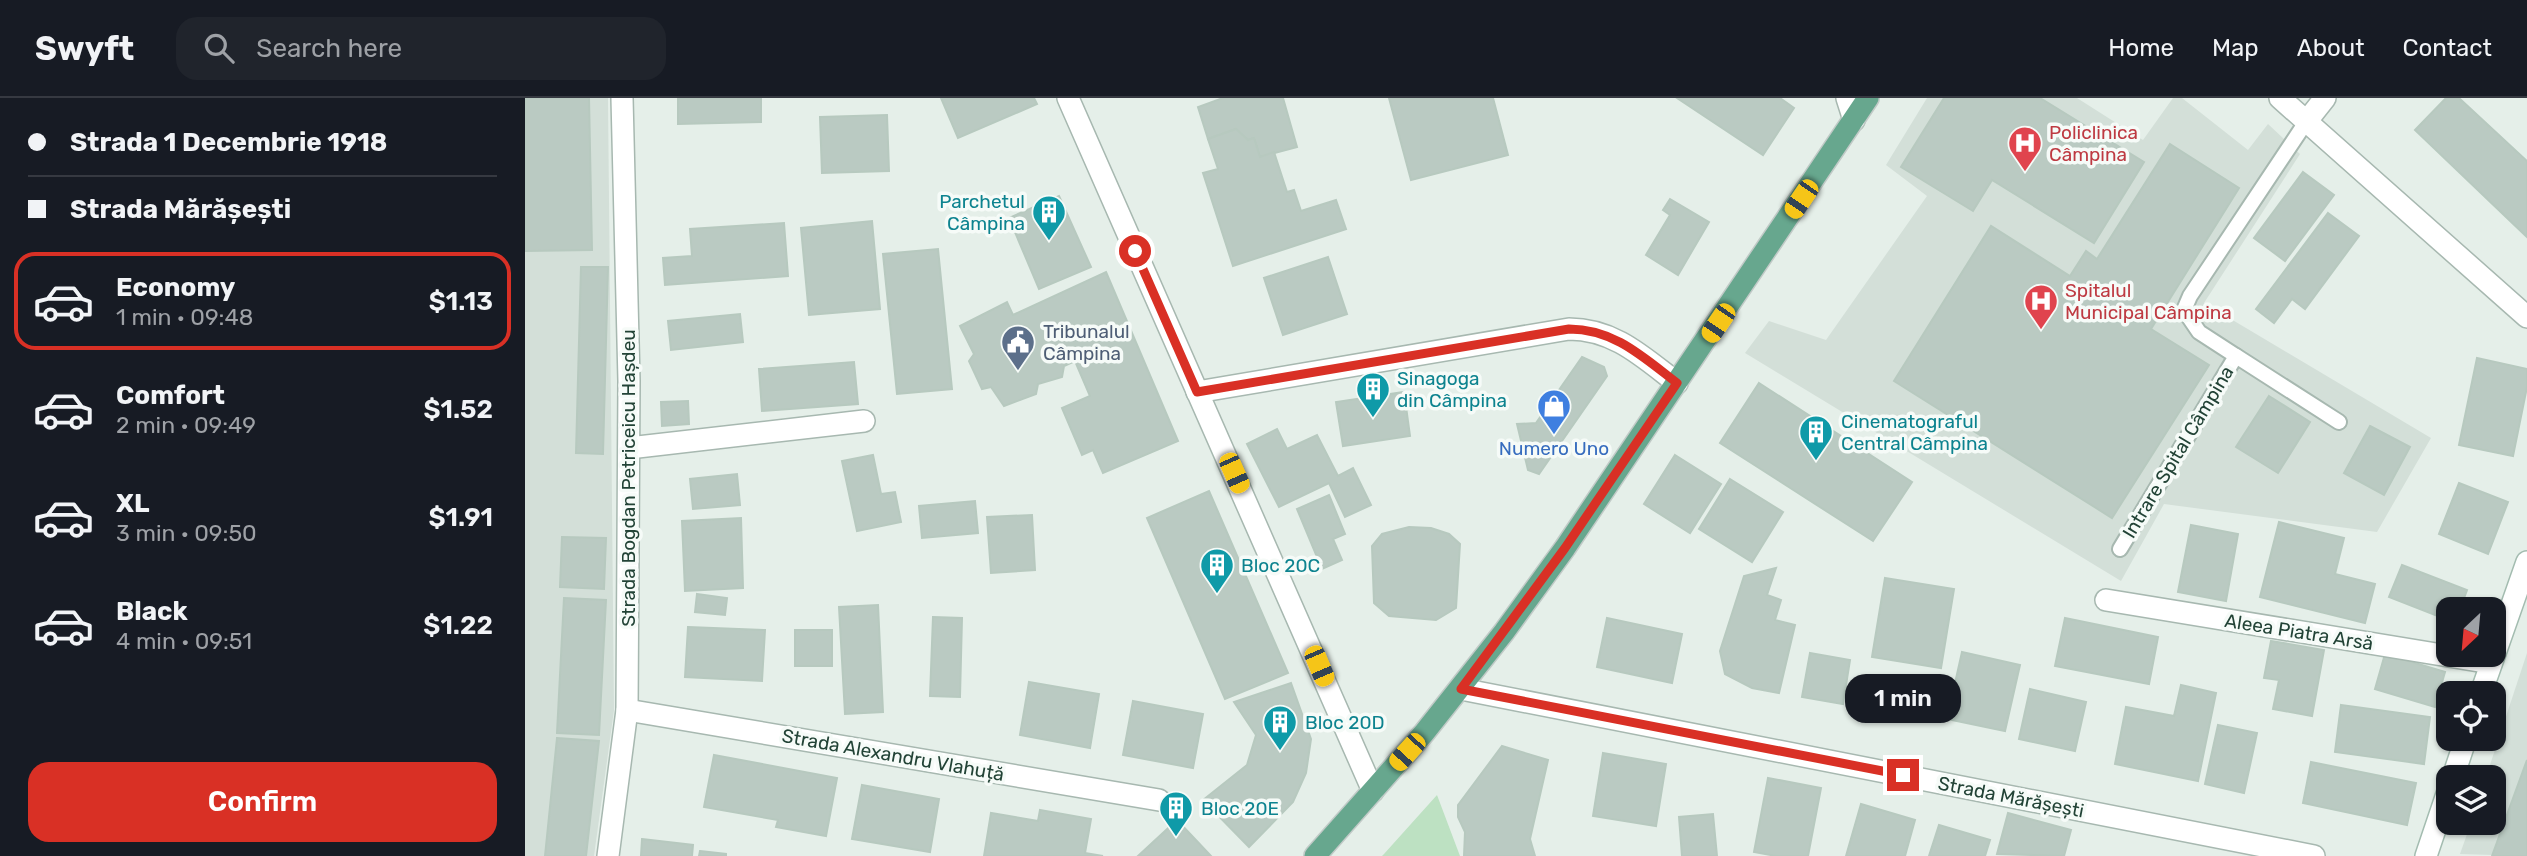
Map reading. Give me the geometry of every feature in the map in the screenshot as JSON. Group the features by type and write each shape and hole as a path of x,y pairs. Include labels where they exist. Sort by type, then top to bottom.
{"main road":[{"path":"1315,856 1461,689 1565,548 1868,98"}],"street":[{"name":"Strada Bogdan Petriceicu Hașdeu","path":"608,856 628,710 629,447 622,98"},
{"path":"1068,98 1373,791"},
{"path":"1847,98 1854,120"},
{"path":"2280,98 2524,310"},
{"path":"2306,121 2325,98"},
{"path":"1197,392 1569,329 1595,331 1623,342 1677,383"},
{"path":"629,447 864,421"},
{"path":"2506,621 2527,562"},
{"name":"Aleea Piatra Arsă","path":"2106,600 2436,654"},
{"name":"Strada Mărășești","path":"1461,689 2314,856"},
{"name":"Strada Alexandru Vlahuță","path":"628,710 1159,800"},
{"path":"2426,856 2436,826"}],"lane":[{"name":"Intrare Spital Câmpina","path":"2120,549 2236,356 2199,332 2184,310 2190,296 2306,121"},
{"path":"2236,356 2339,422"}],"shaded area":[{"path":"525,98 608,98 614,710 594,856 525,856"},
{"name":"Spitalul Municipal Câmpina","path":"1927,98 2077,98 2143,140 2173,98 2182,98 2248,150 2268,124 2300,154 2204,303 2431,438 2377,532 2164,504 2121,581 1745,353 1769,321 1826,340 1927,196 1886,165"},
{"path":"2527,653 2527,856 2460,854 2467,835 2506,835 2506,765 2490,765 2495,751 2506,751 2506,717"}],"green space":[{"path":"1437,795 1460,856 1382,856 1384,854"}],"building":[{"path":"525,98 589,98 592,250 525,251"},
{"path":"678,98 761,98 761,122 678,124"},
{"path":"941,98 1034,98 1037,104 958,138"},
{"path":"1223,98 1283,98 1297,147 1260,157 1254,138 1248,140 1236,129 1208,139 1198,107"},
{"path":"1389,98 1493,98 1508,155 1411,180"},
{"path":"1677,98 1780,98 1794,108 1763,155"},
{"name":"Policlinica Câmpina","path":"1944,98 2040,98 2144,162 2094,243 1992,180 1973,211 1901,167"},
{"path":"2446,98 2459,98 2527,161 2527,237 2415,130"},
{"path":"887,115 889,171 822,173 820,117"},
{"path":"1236,129 1248,140 1254,138 1260,157 1274,152 1287,192 1294,190 1301,211 1336,200 1346,229 1233,266 1203,173 1218,169 1208,139"},
{"path":"2170,144 2239,188 2151,329 2209,365 2112,518 1894,381 1991,226 2070,276 2086,251 2097,259"},
{"path":"2303,172 2334,195 2285,261 2254,238"},
{"name":"Parchetul Câmpina","path":"1059,196 1091,267 1039,289 1009,218"},
{"path":"1670,199 1709,222 1678,275 1646,255 1670,215 1663,210"},
{"path":"2328,213 2359,236 2305,309 2292,299 2274,323 2256,309"},
{"path":"872,221 880,309 809,315 801,228"},
{"path":"784,223 788,276 665,285 663,258 692,256 690,229"},
{"path":"938,249 952,389 897,394 883,254"},
{"path":"1328,257 1347,314 1283,335 1264,278"},
{"path":"581,267 608,267 603,454 576,453"},
{"name":"Tribunalul Câmpina","path":"1106,272 1178,441 1103,473 1093,450 1082,455 1062,408 1090,396 1075,361 1064,366 1062,377 1038,384 1036,394 1004,406 991,387 982,389 969,361 974,354 960,326 1007,302 1013,315"},
{"path":"740,314 743,342 671,350 668,321"},
{"path":"1582,357 1604,367 1607,376 1539,474 1528,470 1517,424 1536,423"},
{"path":"2477,358 2527,369 2527,387 2513,456 2459,445"},
{"path":"854,362 858,404 762,411 759,369"},
{"name":"Cinematograful Central Câmpina","path":"1759,383 1912,482 1873,541 1720,443"},
{"name":"Sinagoga din Câmpina","path":"1404,392 1410,436 1343,446 1336,402"},
{"path":"2269,396 2310,422 2278,473 2236,447"},
{"path":"688,401 689,424 662,426 661,402"},
{"path":"2370,426 2410,447 2384,495 2344,473"},
{"path":"1277,429 1287,449 1317,435 1338,476 1353,468 1371,505 1345,517 1329,483 1279,507 1247,444"},
{"path":"873,455 881,494 895,492 901,522 857,531 842,461"},
{"path":"1675,455 1721,484 1690,533 1644,504"},
{"path":"737,474 740,505 693,509 690,479"},
{"path":"1730,479 1783,512 1752,562 1699,529"},
{"path":"2459,483 2508,502 2488,554 2439,534"},
{"name":"Bloc 20C","path":"1209,491 1288,673 1225,699 1147,518"},
{"path":"1329,495 1345,534 1333,539 1342,560 1322,569 1297,509"},
{"path":"975,501 978,533 922,538 919,506"},
{"path":"1032,515 1035,570 991,573 987,517"},
{"path":"741,518 743,588 685,591 682,521"},
{"path":"2279,522 2344,538 2335,574 2375,584 2365,623 2260,597"},
{"path":"2191,525 2238,534 2226,601 2178,592"},
{"path":"1409,527 1431,528 1449,534 1460,544 1456,608 1436,620 1389,616 1374,603 1372,546 1382,534"},
{"path":"562,537 606,538 604,589 560,587"},
{"path":"2402,565 2467,590 2464,597 2436,597 2436,615 2389,597"},
{"path":"1776,568 1767,595 1781,600 1775,620 1795,625 1779,693 1752,688 1725,674 1720,651 1744,576"},
{"path":"1885,578 1954,589 1941,668 1872,657"},
{"path":"697,594 727,598 725,615 695,612"},
{"path":"564,598 606,600 599,735 557,733"},
{"path":"878,605 883,712 845,714 839,607"},
{"path":"933,617 962,618 960,697 930,696"},
{"path":"1607,618 1682,634 1672,683 1597,667"},
{"path":"2065,618 2158,637 2149,684 2055,666"},
{"path":"688,627 765,630 762,681 685,677"},
{"path":"795,630 832,630 832,666 795,666"},
{"path":"2271,641 2324,650 2312,716 2273,709 2279,680 2264,678"},
{"path":"1962,652 2020,665 2005,731 1947,719"},
{"path":"1810,653 1850,660 1843,704 1802,697"},
{"path":"2385,654 2445,672 2442,681 2436,681 2435,707 2375,689"},
{"path":"1029,682 1099,694 1090,748 1020,735"},
{"name":"Bloc 20D","path":"1291,683 1311,739 1306,773 1293,802 1249,847 1203,800 1247,765 1256,735 1234,702"},
{"path":"2181,685 2216,693 2198,781 2115,764 2126,707 2174,716"},
{"path":"2030,689 2086,702 2075,751 2019,739"},
{"path":"1133,701 1203,714 1193,768 1123,755"},
{"path":"2341,705 2430,717 2424,764 2335,752"},
{"path":"2218,725 2257,733 2244,793 2205,784"},
{"path":"557,738 599,741 586,856 545,856"},
{"path":"1502,746 1548,760 1530,839 1535,856 1464,856 1465,832 1458,817 1458,805"},
{"path":"1603,753 1666,764 1656,826 1593,816"},
{"path":"714,755 837,778 826,836 776,827 778,820 704,807"},
{"path":"2527,760 2527,856 2492,856 2500,835 2506,835 2506,818"},
{"path":"2311,762 2416,783 2407,825 2303,803"},
{"path":"1768,778 1821,788 1808,856 1776,856 1754,852"},
{"path":"862,785 939,799 930,852 852,839"},
{"path":"1861,804 1915,820 1905,856 1846,856"},
{"path":"1040,810 1091,819 1085,853 1103,856 984,856 991,813 1038,821"},
{"path":"2008,813 2071,830 2064,856 1997,854"},
{"path":"1713,814 1717,856 1682,856 1679,817"},
{"name":"Bloc 20E","path":"1177,820 1211,856 1138,856"},
{"path":"1939,825 1990,840 1985,856 1929,856"},
{"path":"642,839 693,845 692,856 641,856"},
{"path":"700,851 726,854 726,856 699,856"}],"place":[{"name":"Policlinica Câmpina","path":"2025,173"},
{"name":"Parchetul Câmpina","path":"1049,242"},
{"name":"Spitalul Municipal Câmpina","path":"2041,331"},
{"name":"Tribunalul Câmpina","path":"1018,372"},
{"name":"Sinagoga din Câmpina","path":"1373,419"},
{"name":"Numero Uno","path":"1554,436"},
{"name":"Cinematograful Central Câmpina","path":"1816,462"},
{"name":"Bloc 20C","path":"1217,595"},
{"name":"Bloc 20D","path":"1280,752"},
{"name":"Bloc 20E","path":"1176,838"}],"route":[{"path":"1135,251 1197,392 1569,329 1595,331 1623,342 1677,383 1565,548 1461,689 1903,775"}]}
